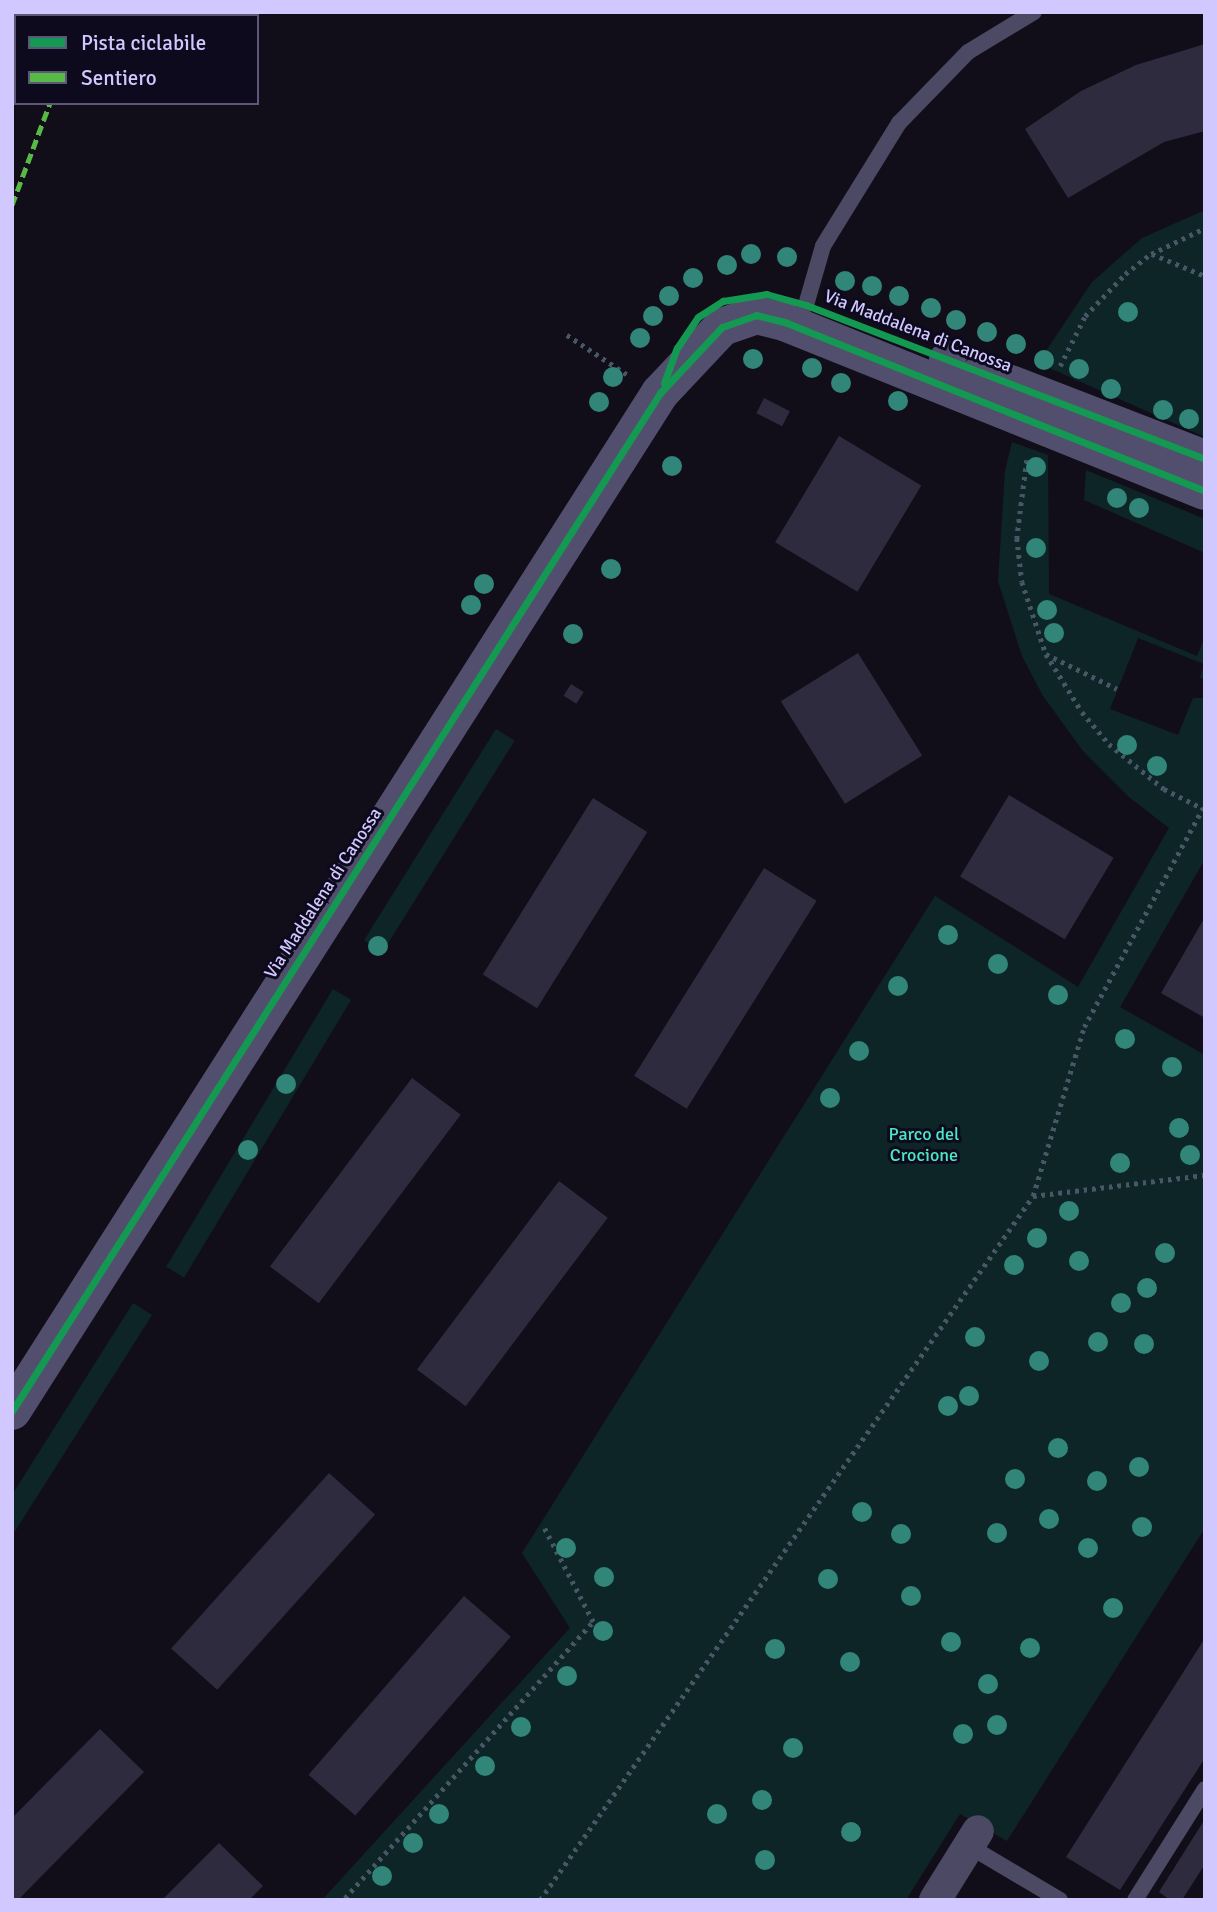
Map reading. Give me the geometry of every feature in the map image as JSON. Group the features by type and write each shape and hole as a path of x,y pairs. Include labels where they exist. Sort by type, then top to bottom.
{"street":[{"name":"Via Maddalena di Canossa","path":"660,393 677,348 698,317 723,301 766,294 806,304 912,345 1039,411 1075,439 1205,491"},
{"name":"Via Maddalena di Canossa","path":"12,1411 660,393 722,327 756,315 1039,411 1205,459"},
{"path":"912,345 954,377 1049,415 1075,439 1101,437 1197,476 1205,474"},
{"path":"935,1900 974,1838"}],"lane":[{"path":"806,304 823,246 899,123 968,52 1034,12"},
{"path":"1135,1900 1205,1789"},
{"path":"974,1838 1060,1900"}],"path":[{"path":"540,1900 1033,1196 1084,1027 1204,809 1164,789 1109,744 1082,712 1046,654 1022,582 1017,538 1021,490 1039,411 1085,316 1152,254 1205,228"},
{"path":"1152,254 1205,276"},
{"path":"567,335 660,393"},
{"path":"1046,654 1117,689"},
{"path":"1033,1196 1205,1175"},
{"path":"345,1899 593,1622 542,1524"}],"green space":[{"path":"1205,210 1205,437 1038,363 1092,282 1142,238"},
{"name":"Parco del Crocione","path":"1012,442 1048,455 1049,594 1197,656 1205,636 1205,678 1200,678 1204,664 1138,638 1110,709 1178,735 1193,698 1205,698 1205,859 1120,1007 1205,1055 1205,1528 1007,1841 960,1814 906,1900 322,1900 570,1628 522,1553 935,896 1078,987 1169,828 1129,797 1083,751 1043,696 1022,656 998,581 1005,471"},
{"path":"1086,470 1205,519 1205,553 1084,500"},
{"path":"496,729 515,741 383,952 364,940"},
{"path":"333,989 351,1000 184,1278 166,1267"},
{"path":"133,1303 152,1315 12,1536 12,1495"}],"building":[{"path":"1205,44 1205,131 1164,142 1068,198 1025,129 1081,91 1136,65"},
{"path":"764,398 790,411 782,426 756,413"},
{"path":"839,436 921,485 857,592 775,542"},
{"path":"858,653 922,756 845,804 781,701"},
{"path":"571,684 584,692 576,704 564,696"},
{"path":"1009,795 1114,858 1065,939 960,876"},
{"path":"593,798 647,832 537,1008 483,974"},
{"path":"764,868 817,901 687,1109 634,1076"},
{"path":"1205,917 1205,1018 1161,993"},
{"path":"412,1078 461,1115 319,1303 270,1266"},
{"path":"559,1181 608,1218 466,1406 417,1369"},
{"path":"329,1473 375,1514 217,1690 171,1648"},
{"path":"464,1596 511,1637 355,1816 309,1775"},
{"path":"1205,1638 1205,1758 1120,1890 1066,1857"},
{"path":"100,1729 144,1772 18,1900 12,1900 12,1818"},
{"path":"1205,1819 1205,1864 1182,1900 1170,1900 1159,1892"},
{"path":"219,1843 263,1886 249,1900 162,1900"}],"marked path":[{"path":"12,205 49,105"}],"cycle path":[{"path":"664,383 677,348 698,317 723,301 766,294 806,305 1205,459"},
{"path":"12,1411 660,393 722,327 756,315 787,323 1205,491"}]}
